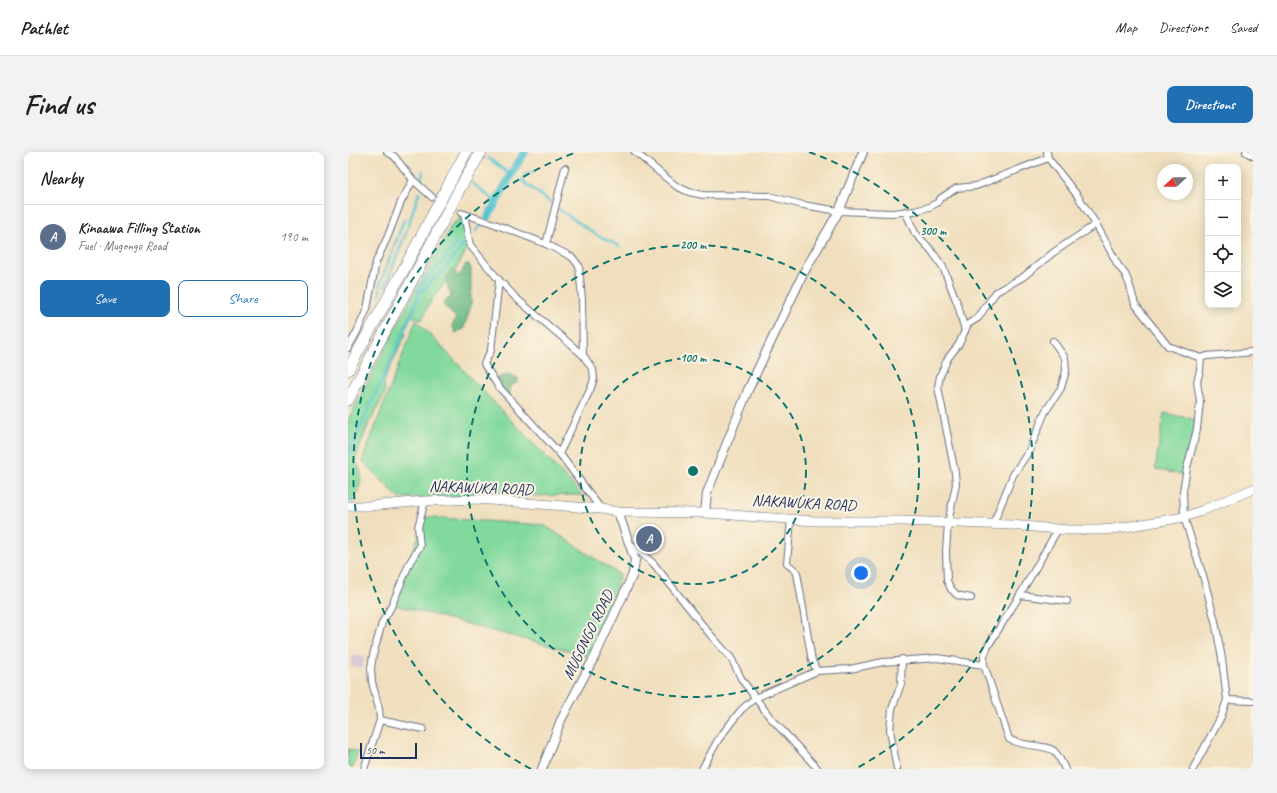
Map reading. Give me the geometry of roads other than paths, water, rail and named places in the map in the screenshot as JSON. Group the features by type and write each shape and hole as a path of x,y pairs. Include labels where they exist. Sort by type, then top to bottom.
{"highway":[{"path":"348,370 466,152"},
{"path":"348,400 412,282 460,188 481,152"}],"main road":[{"name":"NAKAWUKA ROAD","path":"348,506 369,506 425,500 476,499 601,509 618,512 705,512 815,521 902,521 993,524 1068,530 1113,529 1184,517 1212,507 1253,489"}],"street":[{"path":"387,152 394,156 413,180 432,197"},
{"path":"635,152 676,186 689,192 703,195 769,196 839,211 891,213 915,211 929,207 957,188 982,184 1047,155 1077,194 1096,224 1129,283 1134,303 1167,345 1201,358 1207,356 1253,352"},
{"path":"705,512 707,493 748,390 804,272 839,211 863,152"},
{"path":"1246,152 1253,156"},
{"path":"546,244 565,168"},
{"path":"348,348 367,309 376,262 388,236 400,202 413,180"},
{"path":"905,212 915,233 931,250 943,267 958,305 965,331"},
{"path":"560,454 561,449 591,388 594,378 593,370 583,355 499,280 470,245 462,213 546,244 572,257 579,266 582,300 583,355"},
{"path":"970,598 957,595 947,584 946,551 948,523 956,484 938,387 940,376 948,358 959,344 968,324 978,318 996,292 1023,277 1054,252 1096,224"},
{"path":"499,280 491,350 484,364 498,386 560,454 601,509"},
{"path":"993,524 1013,475 1030,451 1046,412 1061,388 1066,370 1065,358 1053,341"},
{"path":"1193,769 1221,718 1227,700 1222,659 1214,621 1204,579 1184,517 1183,491 1197,429 1200,401 1197,382 1201,358"},
{"path":"364,769 380,720 379,708 372,682 371,669 373,655 382,623 391,607 410,562 420,546 418,527 425,500"},
{"name":"MUGONGO ROAD","path":"542,769 561,720 596,654 633,574 635,560 618,512"},
{"path":"791,518 788,565 795,569 797,573 812,661 817,671"},
{"path":"1058,529 1020,595 988,646 984,656 984,665 1009,739 1024,745 1052,749 1066,769"},
{"path":"630,544 653,563 708,632 731,658 742,680 769,716 818,769"},
{"path":"1020,595 1067,601"},
{"path":"702,769 718,740 741,710 755,698 817,671 850,670 902,659 937,658 984,665"},
{"path":"897,769 890,730 892,709 901,684 902,659"},
{"path":"1227,700 1253,701"},
{"path":"380,720 423,730"}],"waterway":[{"path":"488,217 525,152"},
{"path":"488,158 511,175"},
{"path":"421,181 423,171"},
{"path":"533,172 525,174 522,181 550,202"},
{"path":"472,183 496,202"},
{"path":"385,287 419,193"},
{"path":"557,208 595,234 619,246"},
{"path":"380,295 380,284 404,220"},
{"path":"476,231 482,224"},
{"path":"348,454 413,312 420,292 418,287 433,272 458,242"},
{"path":"420,292 442,271 464,244"},
{"path":"580,359 586,364"},
{"path":"348,501 354,501"}],"place":[{"name":"Kinaawa Filling Station","path":"649,539"}]}
